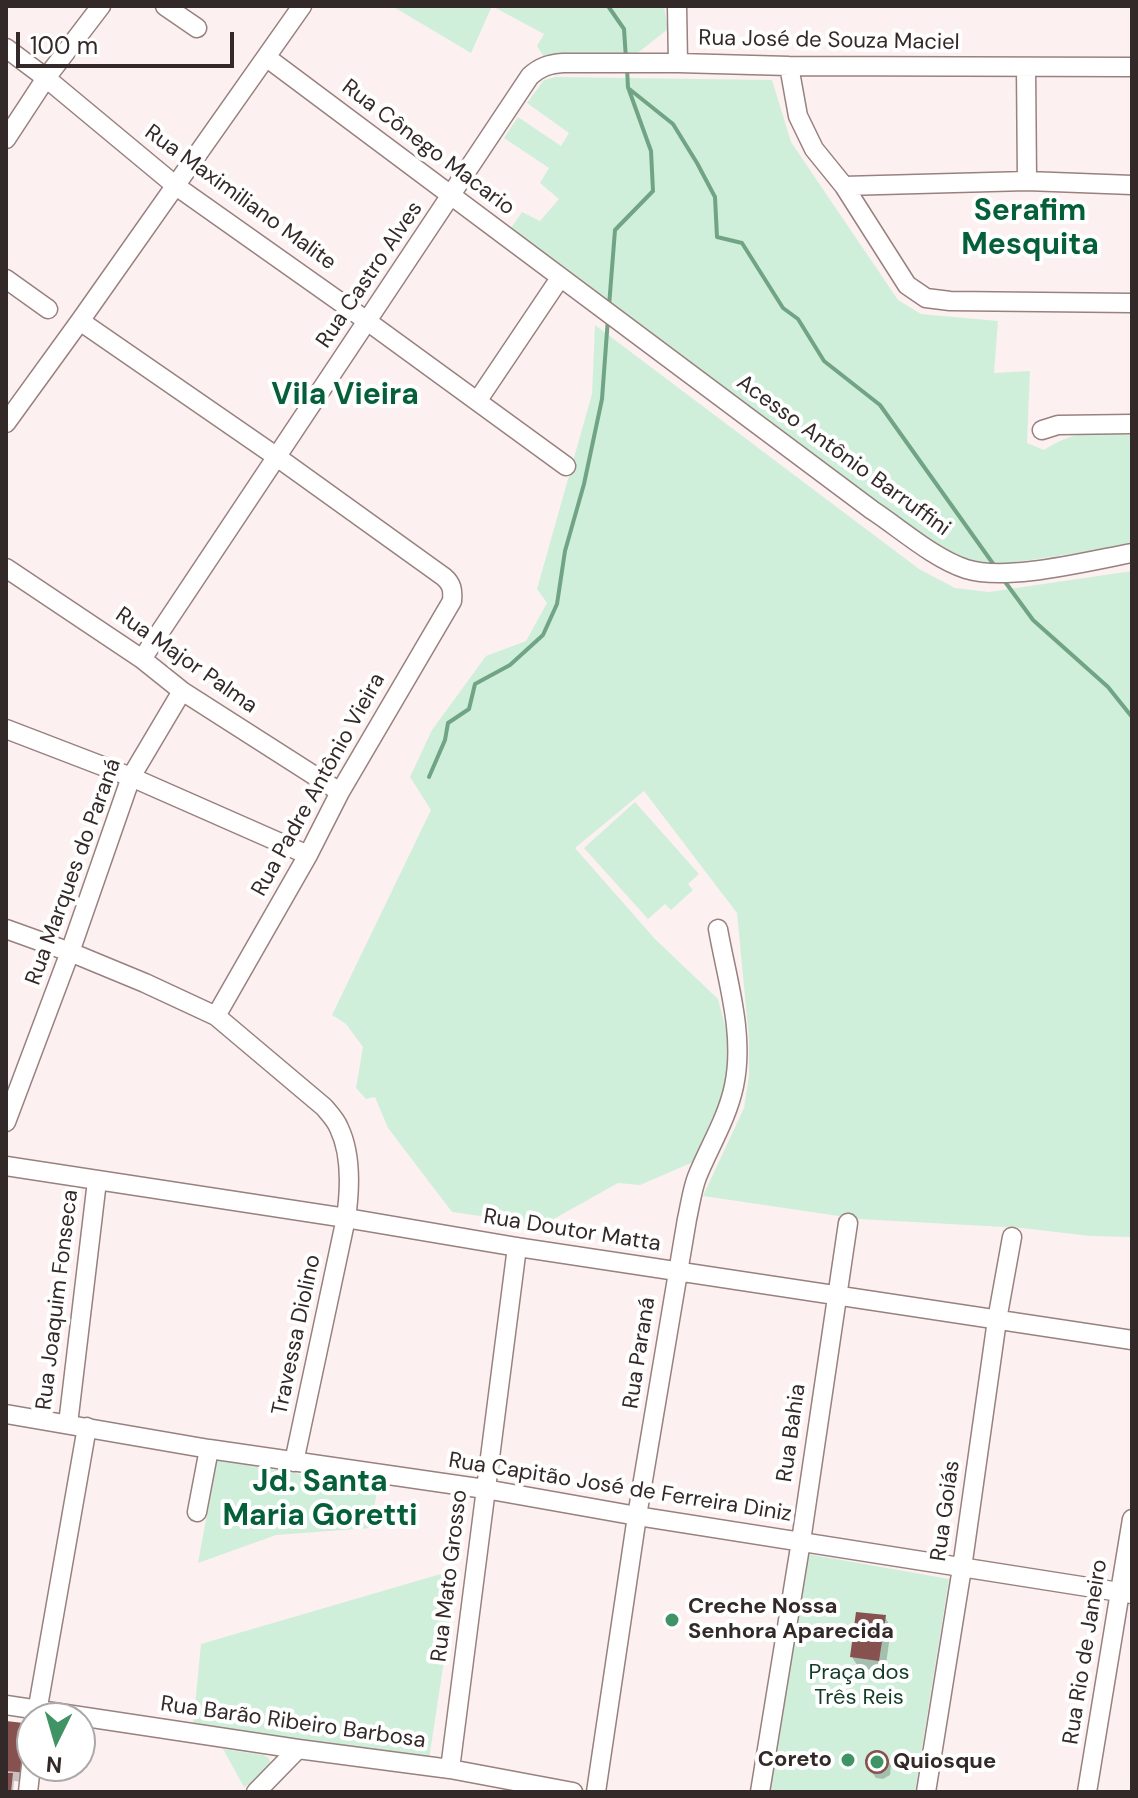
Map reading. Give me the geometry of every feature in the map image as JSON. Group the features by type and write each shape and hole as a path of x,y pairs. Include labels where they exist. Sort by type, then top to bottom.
{"street":[{"path":"6,139 46,78 101,6"},
{"path":"165,6 197,28"},
{"path":"6,423 302,6"},
{"path":"677,6 678,63"},
{"name":"Rua Maximiliano Malite","path":"6,48 176,186 566,466"},
{"name":"Rua Cônego Macario","path":"266,57 560,278"},
{"name":"Rua José de Souza Maciel","path":"530,76 550,64 1132,67"},
{"path":"789,66 798,116 814,149 844,186 907,285 926,298 950,301 1132,303"},
{"path":"1026,67 1027,181"},
{"name":"Rua Castro Alves","path":"142,659 530,76"},
{"path":"844,186 1027,181 1132,185"},
{"path":"478,400 560,278"},
{"name":"Acesso Antônio Barruffini","path":"560,278 872,510 944,559 968,569 991,573 1023,572 1132,553"},
{"path":"6,279 48,309"},
{"path":"80,321 277,457"},
{"path":"1042,430 1058,425 1132,424"},
{"name":"Rua Padre Antônio Vieira","path":"216,1016 308,855 340,792 452,601 453,592 450,582 444,577 277,457"},
{"name":"Rua Major Palma","path":"6,568 142,659 182,691 340,792"},
{"name":"Rua Marques do Paraná","path":"6,1122 131,777 182,691"},
{"path":"6,729 131,777 308,855"},
{"name":"Travessa Diolino","path":"6,929 145,983 216,1016 324,1107 338,1124 345,1141 350,1189 294,1462"},
{"name":"Rua Paraná","path":"596,1792 677,1271 696,1180 734,1088 738,1051 735,1021 718,929"},
{"name":"Rua Doutor Matta","path":"6,1166 1132,1340"},
{"name":"Rua Joaquim Fonseca","path":"68,1424 97,1181"},
{"name":"Rua Bahia","path":"760,1792 848,1223"},
{"name":"Rua Goiás","path":"926,1792 1012,1237"},
{"name":"Rua Mato Grosso","path":"450,1769 517,1247"},
{"name":"Rua Capitão José de Ferreira Diniz","path":"6,1414 209,1449 485,1489 1127,1593"},
{"path":"39,1702 87,1427"},
{"path":"197,1512 209,1449"},
{"name":"Rua Rio de Janeiro","path":"1087,1792 1127,1593 1132,1519"},
{"name":"Rua Barão Ribeiro Barbosa","path":"96,1722 450,1769 573,1792"},
{"path":"256,1792 298,1749"}],"green space":[{"path":"392,6 492,6 471,53"},
{"path":"492,6 664,6 668,29 635,55 544,57 537,46 544,34"},
{"path":"1132,6 1132,7 691,7"},
{"path":"556,77 772,80 791,142 898,300 921,314 998,321 994,373 1030,371 1027,443 1044,450 1076,435 1132,437 1132,545 1003,564 971,561 938,551 511,228 522,212 540,221 559,199 540,183 549,168 504,138 518,117 561,146 569,133 527,103 544,80"},
{"path":"595,325 919,569 955,588 989,592 1132,571 1132,1237 859,1219 703,1196 744,1108 749,1076 749,1039 737,913 644,791 575,848 655,939 718,999 729,1041 730,1076 698,1160 640,1185 618,1183 543,1225 452,1212 388,1128 375,1097 366,1099 356,1088 363,1047 346,1024 332,1015 431,810 410,777 432,730 486,656 526,641 547,603 537,589 592,394"},
{"path":"635,802 699,874 688,884 693,890 671,910 665,904 648,919 584,848"},
{"path":"217,1460 378,1487 370,1528 276,1535 198,1563"},
{"name":"Praça dos Três Reis","path":"807,1554 949,1579 915,1792 769,1792"},
{"path":"458,1569 429,1759 193,1726 201,1644"},
{"path":"223,1749 263,1755 269,1758 271,1769 244,1787"}],"building":[{"path":"856,1612 886,1615 879,1661 850,1657"},
{"path":"6,1721 16,1722 16,1772 6,1771"},
{"name":"Quiosque","path":"877,1750 886,1753 889,1762 886,1771 877,1774 868,1771 865,1762 868,1753"},
{"name":"Coreto","path":"848,1751 854,1753 854,1765 848,1767 842,1765 840,1759 842,1753"},
{"path":"6,1773 13,1773 11,1792 6,1792"}],"waterway":[{"path":"608,6 624,29 626,59"},
{"path":"627,68 628,88 673,124 697,163 715,197 717,237 742,243 783,308 798,319 824,361 880,405 994,565"},
{"path":"609,306 615,230 653,191 651,151 629,90"},
{"path":"429,777 445,740 448,723 469,709 475,684 510,665 543,635 557,604 565,551 584,484 602,399 608,318"},
{"path":"1003,579 1033,620 1108,687 1132,717"}],"place":[{"name":"Creche Nossa Senhora Aparecida","path":"672,1620"},
{"name":"Coreto","path":"848,1760"},
{"name":"Quiosque","path":"877,1762"}],"district":[{"name":"Serafim Mesquita","path":"1030,229"},
{"name":"Vila Vieira","path":"345,396"},
{"name":"Jd. Santa Maria Goretti","path":"320,1500"}]}
